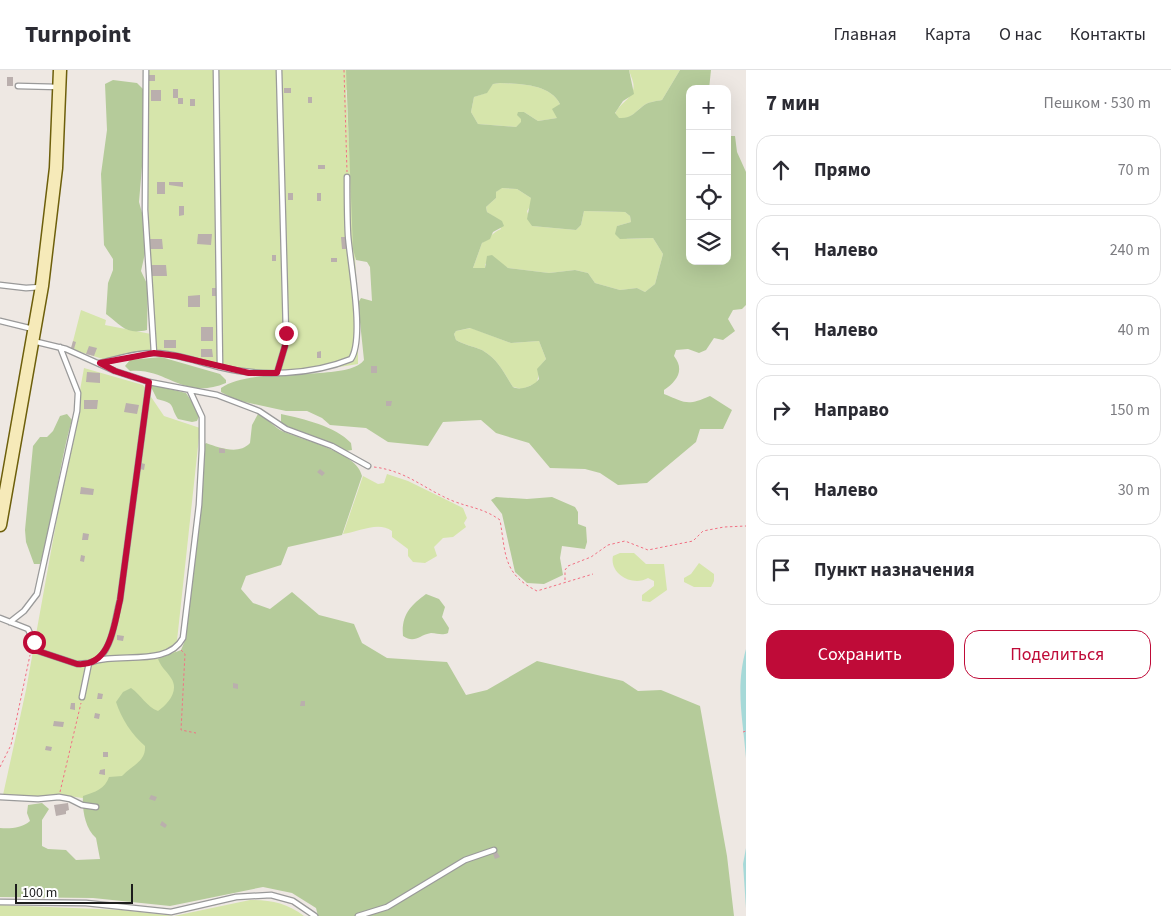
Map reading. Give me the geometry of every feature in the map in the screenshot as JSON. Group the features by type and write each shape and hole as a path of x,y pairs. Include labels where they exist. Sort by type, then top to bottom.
{"street":[{"path":"0,524 42,286 56,168 60,70"}],"lane":[{"path":"146,70 144,210 154,353"},
{"path":"216,70 220,367"},
{"path":"277,373 285,346 286,333 279,70"},
{"path":"18,86 59,87"},
{"path":"100,363 154,353 177,356 249,373 277,373 300,372 344,362 353,356 356,328 348,236 347,177"},
{"path":"0,285 26,288 42,286"},
{"path":"0,322 115,371 149,382 217,395 259,411 286,429 332,446 368,466"},
{"path":"10,622 24,611 37,594 77,411 78,393 60,347"},
{"path":"98,659 105,651 111,636 120,600 149,382"},
{"path":"0,618 28,629 34,642 32,649 77,664 89,663 98,659 152,656 178,648 183,638 199,504 202,418 190,390"},
{"path":"82,697 89,663"},
{"path":"0,797 70,799 82,805 96,807"},
{"path":"358,916 387,907 465,860 494,850"},
{"path":"0,902 86,903 171,912 236,898 271,895 293,901 315,916"}],"path":[{"path":"344,70 347,177"},
{"path":"368,466 400,473 452,500 486,511 500,520 512,574 522,583 537,591 593,574"},
{"path":"565,581 565,570 568,566 591,557 608,545 625,541 648,550 693,541 703,532 724,527 746,526"},
{"path":"178,648 185,654 186,669 181,730 196,733"},
{"path":"0,767 12,738 32,649"},
{"path":"59,798 82,697"}],"green space":[{"path":"149,70 377,70 375,87 346,90 358,312 358,364 302,373 251,375 148,352 106,360 71,349 81,310 106,320 105,325 151,334 148,197"},
{"path":"346,70 629,70 634,94 623,101 615,113 619,118 623,118 633,115 647,104 662,100 680,70 711,70 709,85 686,85 686,265 731,265 731,136 735,136 737,152 746,172 746,305 742,309 733,310 728,319 735,331 723,340 714,338 706,350 699,353 688,349 676,350 674,356 679,366 678,375 673,383 664,390 664,394 687,402 710,396 732,410 723,429 700,429 696,442 647,483 618,485 600,473 585,469 550,468 529,443 496,433 481,420 443,422 428,446 388,442 366,428 330,425 322,418 307,411 286,411 236,400 221,392 221,388 236,381 255,377 339,371 355,367 364,360 358,303 361,298 372,301 370,267 367,262 356,260 353,249","holes":["493,84 534,86 549,92 560,104 552,109 557,118 538,121 524,112 518,112 517,115 521,122 516,127 478,124 471,112 474,97 487,93","502,188 517,189 531,198 527,219 532,226 576,230 581,225 584,211 625,212 630,216 631,222 617,226 615,234 620,239 653,238 663,254 655,284 645,292 637,288 620,290 595,283 588,273 575,270 549,273 508,268 492,255 487,256 485,268 473,268 482,243 490,239 493,232 504,226 502,221 487,212 486,207 496,198 496,192","470,328 511,343 539,341 546,359 537,369 539,379 527,387 513,387 493,358 482,350 456,340 454,334 456,331"]},
{"path":"629,70 680,70 662,100 647,104 630,116 619,119 615,114 617,110 633,92 634,87"},
{"path":"113,80 137,83 145,91 144,143 139,202 144,220 146,249 141,271 148,286 147,330 140,331 129,330 120,326 106,314 108,283 113,270 113,259 104,245 101,174 107,130 105,84"},
{"path":"493,84 534,86 549,92 560,104 557,107 557,118 538,121 524,112 521,123 516,127 478,124 471,112 474,97 486,93"},
{"path":"501,188 517,189 531,198 531,205 527,211 532,226 576,230 581,225 584,211 625,212 630,216 631,222 617,226 627,239 653,238 663,254 655,284 645,292 637,288 620,290 595,283 588,273 575,270 549,273 508,268 495,260 485,264 485,268 473,268 482,243 501,229 493,216 487,212 486,207 496,198 496,192"},
{"path":"471,328 511,343 539,341 546,359 540,366 537,383 522,389 513,387 493,358 482,350 456,340 454,334 456,331"},
{"path":"161,357 220,374 226,380 226,383 198,388 186,386 155,374 143,371 130,371 125,366 130,360"},
{"path":"84,368 143,385 164,416 200,428 176,650 177,685 169,712 148,745 144,761 115,795 82,798 62,795 38,798 3,795 26,690"},
{"path":"153,385 186,393 200,414 197,421 192,422 178,419 170,404 157,399 151,387"},
{"path":"67,414 72,420 49,528 40,564 34,564 26,542 25,530 33,446 40,437 47,437 53,431 60,416"},
{"path":"258,414 280,430 339,453 358,467 362,476 342,535 288,547 281,565 246,576 241,589 253,603 270,609 292,592 319,615 354,624 362,643 387,658 447,662 466,695 487,690 537,661 623,681 638,691 661,690 700,706 727,856 734,916 318,916 316,908 292,893 263,887 170,906 93,898 0,897 0,828 16,828 30,821 27,813 28,805 42,803 49,809 42,820 42,846 48,849 66,850 76,860 100,859 96,838 89,829 85,819 83,796 102,787 109,777 122,776 141,760 145,751 145,746 127,726 116,702 123,692 131,688 158,711 165,705 173,693 173,683 158,659 181,650 186,638 201,489 203,446 206,443 235,450 246,447 250,443 252,425"},
{"path":"281,414 309,421 337,432 351,443 352,450 346,451 285,427 281,423"},
{"path":"387,474 408,481 463,508 467,518 464,523 466,527 453,537 443,538 434,547 437,556 425,563 413,562 408,556 408,549 392,537 392,531 387,528 375,527 343,534 363,476 378,484 384,483"},
{"path":"496,497 527,499 552,497 575,507 578,512 578,524 586,527 587,542 585,549 562,546 560,558 563,575 544,584 527,583 515,572 502,514 491,500"},
{"path":"620,553 634,553 646,564 664,564 667,590 650,602 642,601 642,595 654,586 654,581 648,578 636,581 629,580 618,573 613,562 613,556"},
{"path":"699,563 714,574 714,581 711,587 694,587 684,582 684,578 691,574"},
{"path":"426,594 439,599 445,607 442,617 449,628 448,633 431,633 414,639 407,638 403,636 405,616 416,602"},
{"path":"250,900 278,903 304,916 174,916"},
{"path":"0,905 122,910 174,916 0,916"}],"water":[{"path":"746,649 746,758 740,690"},
{"path":"746,848 746,908 743,864"}],"building":[{"path":"149,75 155,75 155,81 149,81"},
{"path":"7,77 13,77 13,86 7,86"},
{"path":"284,88 291,88 291,93 284,93"},
{"path":"173,89 178,89 178,98 173,98"},
{"path":"151,90 161,90 161,101 151,101"},
{"path":"308,97 312,97 312,103 308,103"},
{"path":"178,98 183,98 183,104 178,104"},
{"path":"190,99 195,99 195,106 190,106"},
{"path":"318,165 325,165 325,169 318,169"},
{"path":"157,182 165,182 165,194 157,194"},
{"path":"169,182 183,182 183,187 169,185"},
{"path":"288,193 293,193 293,200 288,200"},
{"path":"317,193 321,193 321,201 317,201"},
{"path":"179,206 184,206 184,215 179,216"},
{"path":"198,234 212,234 211,245 197,244"},
{"path":"341,237 346,237 346,249 342,249"},
{"path":"149,239 162,239 163,249 149,249"},
{"path":"272,255 276,255 276,261 272,261"},
{"path":"331,258 337,258 337,262 331,262"},
{"path":"151,265 166,265 167,276 151,276"},
{"path":"212,288 216,288 216,296 212,296"},
{"path":"200,295 200,307 188,307 188,296"},
{"path":"201,327 213,327 213,341 201,341"},
{"path":"164,340 176,340 176,348 164,348"},
{"path":"73,341 76,342 74,349 71,348"},
{"path":"89,346 97,348 94,356 86,354"},
{"path":"201,349 212,349 213,357 201,357"},
{"path":"321,351 321,358 317,358 317,352"},
{"path":"371,366 377,366 377,373 371,373"},
{"path":"87,372 100,373 100,383 86,382"},
{"path":"84,400 98,400 97,409 84,409"},
{"path":"386,401 392,401 391,406 386,406"},
{"path":"126,403 139,405 137,414 124,412"},
{"path":"219,448 225,449 225,453 219,453"},
{"path":"141,463 145,464 144,470 140,469"},
{"path":"320,469 325,473 322,476 317,472"},
{"path":"81,487 94,489 93,495 80,494"},
{"path":"83,533 89,534 88,540 82,540"},
{"path":"81,555 85,556 84,562 80,561"},
{"path":"117,635 124,636 123,641 117,640"},
{"path":"233,683 238,684 238,689 233,688"},
{"path":"98,693 103,694 102,699 97,699"},
{"path":"301,701 305,701 305,706 300,706"},
{"path":"71,703 75,703 75,710 70,709"},
{"path":"95,713 100,714 99,719 94,718"},
{"path":"54,721 64,722 63,727 53,726"},
{"path":"46,746 52,747 51,751 45,750"},
{"path":"103,752 108,752 108,757 103,757"},
{"path":"105,769 105,775 99,774 100,770"},
{"path":"151,795 157,797 155,801 149,799"},
{"path":"68,803 69,810 66,811 66,814 56,816 54,805"},
{"path":"162,821 167,825 165,828 160,825"},
{"path":"497,852 500,857 495,859 493,854"}],"route":[{"path":"34,642 32,649 53,658 77,664 84,664 98,659 105,651 111,636 120,600 149,382 115,371 100,363 154,353 177,356 249,373 277,373 285,346 286,333"}]}
